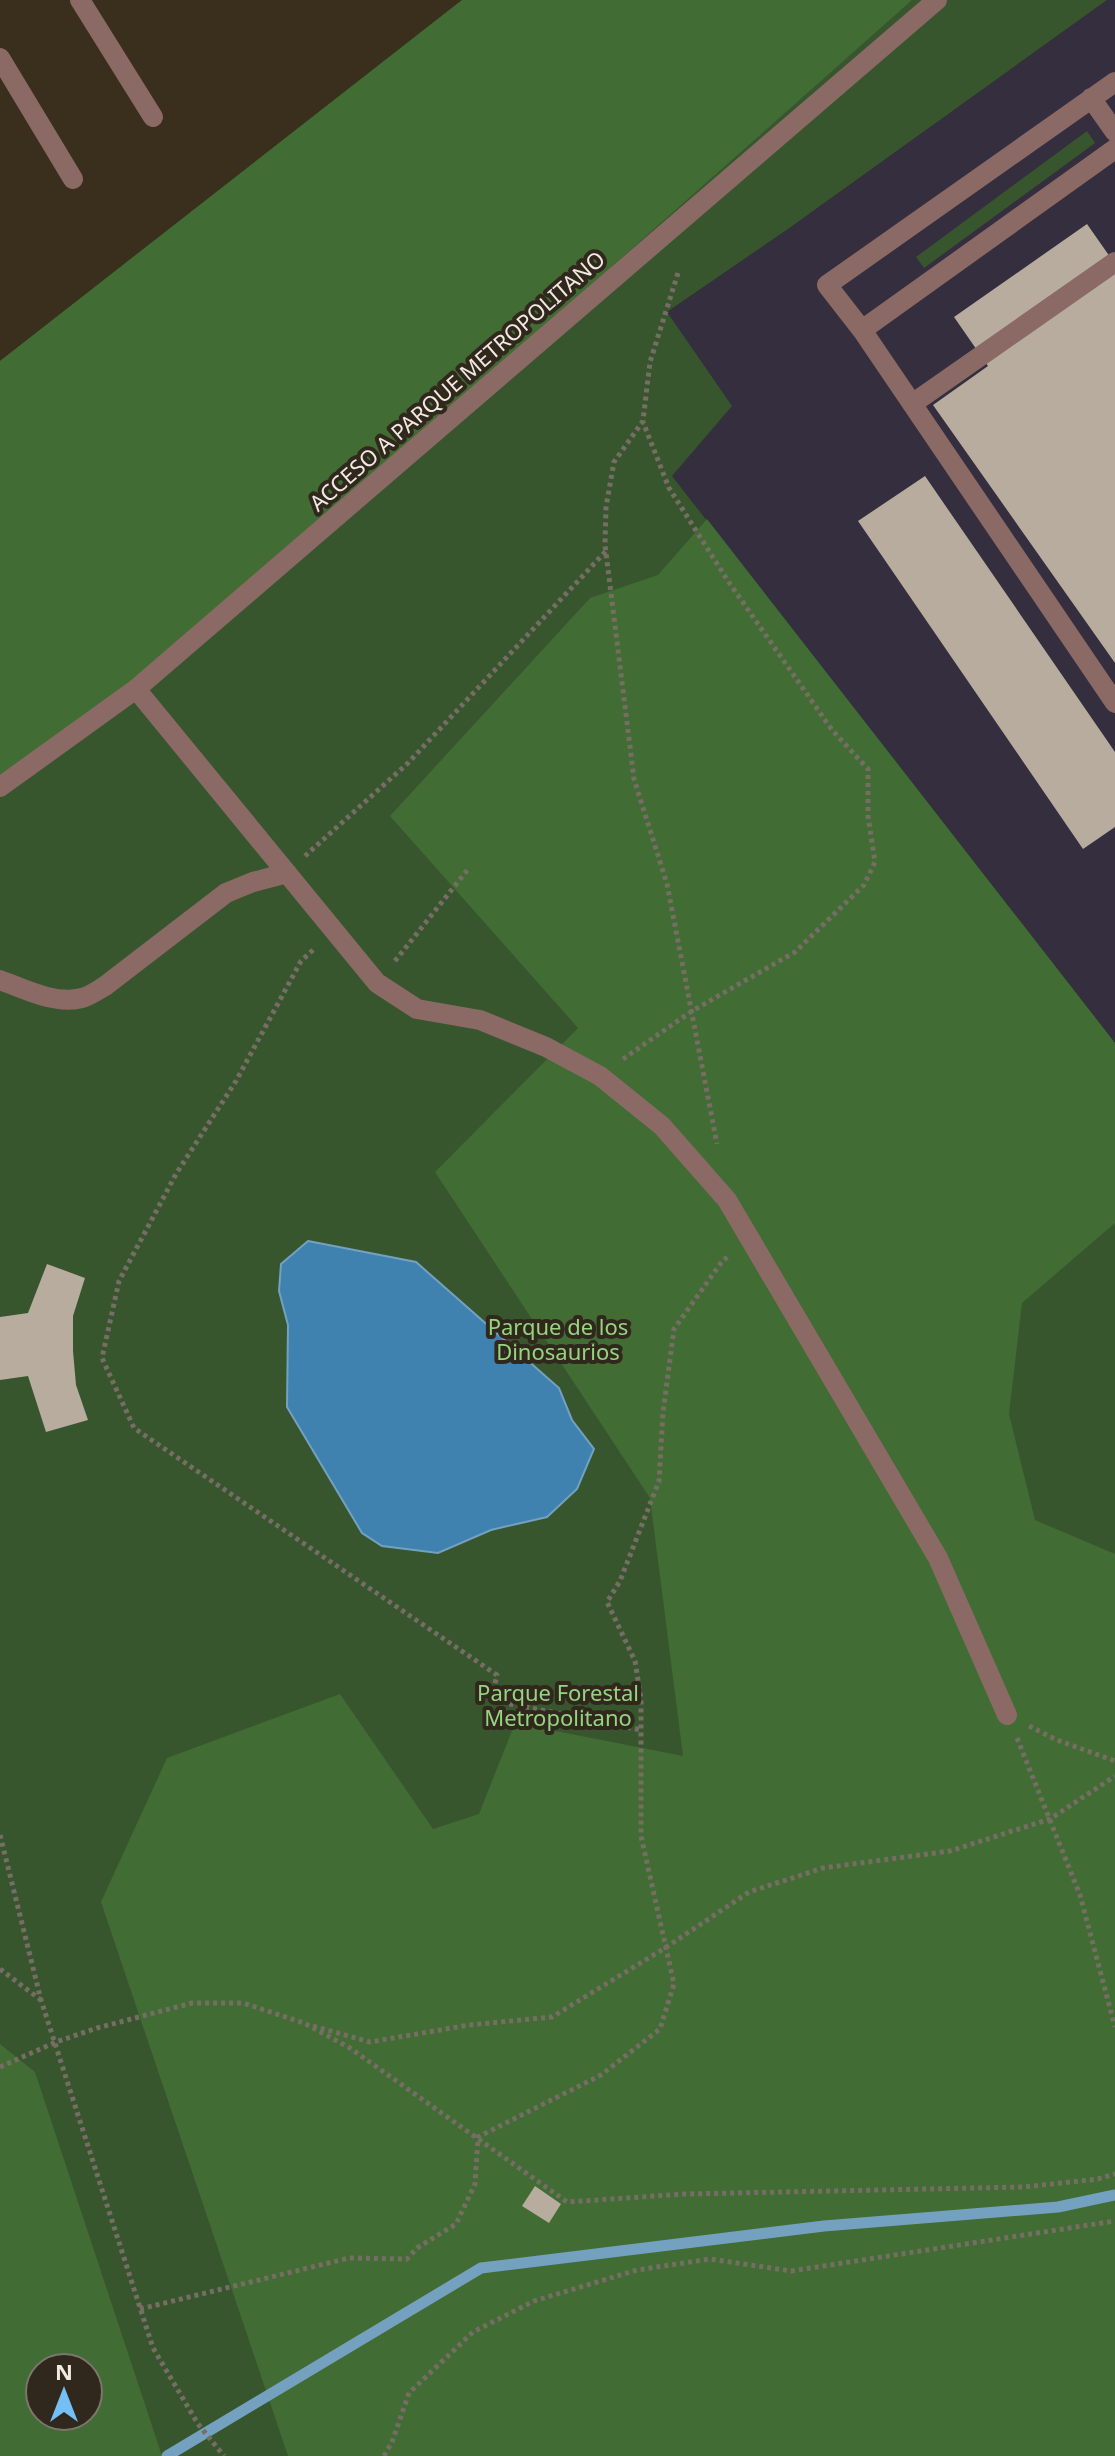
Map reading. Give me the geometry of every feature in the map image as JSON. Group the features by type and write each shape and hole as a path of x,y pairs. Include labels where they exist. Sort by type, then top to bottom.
{"street":[{"path":"80,0 153,117"},
{"name":"ACCESO A PARQUE METROPOLITANO","path":"0,787 136,689 937,0"},
{"path":"0,58 73,179"},
{"path":"1115,82 827,285 862,330 1115,703"},
{"path":"1091,98 1115,132"},
{"path":"862,330 1115,149"},
{"path":"912,404 1115,262"},
{"path":"136,689 377,983 417,1009 480,1020 546,1047 600,1076 662,1126 727,1200 938,1558 1007,1715"},
{"path":"0,980 45,996 69,1000 83,998 105,986 226,893 287,873"}],"path":[{"path":"600,1076 692,1011 795,952 864,885 875,862 868,816 868,769 832,730 728,581 669,488 643,421 650,362 678,273"},
{"path":"643,421 614,462 606,507 606,551 634,779 667,884 727,1200"},
{"path":"287,873 408,763 606,551"},
{"path":"377,983 469,868"},
{"path":"334,931 301,961 236,1081 176,1174 119,1281 102,1358 134,1428 497,1675 491,1700 641,1730"},
{"path":"478,2137 601,2075 660,2029 674,1984 641,1836 641,1699 635,1661 607,1602 620,1581 659,1481 663,1412 674,1329 723,1260 752,1241"},
{"path":"1007,1715 1057,1740 1115,1761"},
{"path":"1007,1715 1080,1895 1115,2027"},
{"path":"0,2067 97,2028 192,2003 243,2003 370,2042 469,2025 552,2017 749,1892 823,1868 950,1851 1050,1819 1115,1776"},
{"path":"0,1835 41,2000 153,2348 198,2424 224,2456"},
{"path":"0,1969 41,2000"},
{"path":"304,2023 350,2048 567,2202 777,2191 1024,2187 1098,2179 1115,2174"},
{"path":"140,2309 349,2258 407,2259 417,2248 456,2224 475,2184 478,2137"},
{"path":"384,2456 409,2393 473,2332 534,2301 637,2270 710,2259 791,2271 1115,2221"}],"shaded area":[{"path":"0,0 462,0 0,361"},
{"path":"1107,0 1115,0 1115,1043 672,476 667,312"}],"green space":[{"name":"Parque Forestal Metropolitano","path":"462,0 1107,0 667,312 732,406 672,476 1115,1043 1115,2456 0,2456 0,361"},
{"path":"462,0 912,0 136,689 0,787 0,361"},
{"path":"1087,131 1095,143 924,268 916,257"},
{"name":"Parque de los Dinosaurios","path":"707,519 1115,1043 1115,1223 1022,1303 1009,1414 1035,1520 1115,1554 1115,2456 288,2456 101,1902 167,1758 340,1694 433,1829 479,1814 515,1723 683,1756 650,1498 435,1172 578,1028 390,816 590,598 658,575"},
{"path":"0,2044 35,2072 162,2456 0,2456"}],"water":[{"path":"308,1241 416,1262 559,1388 572,1420 594,1449 577,1489 547,1517 491,1530 438,1553 382,1546 362,1533 287,1407 288,1325 279,1291 281,1264"}],"building":[{"path":"1087,224 1115,264 1115,663 933,405 988,366 954,317"},
{"path":"925,476 1115,752 1115,827 1083,849 858,521"},
{"path":"47,1264 85,1278 73,1316 73,1351 76,1385 88,1420 46,1432 28,1376 0,1380 0,1317 28,1313"},
{"path":"535,2186 561,2204 549,2223 522,2206"}],"waterway":[{"path":"167,2456 481,2268 824,2226 1058,2207 1115,2195"}]}
